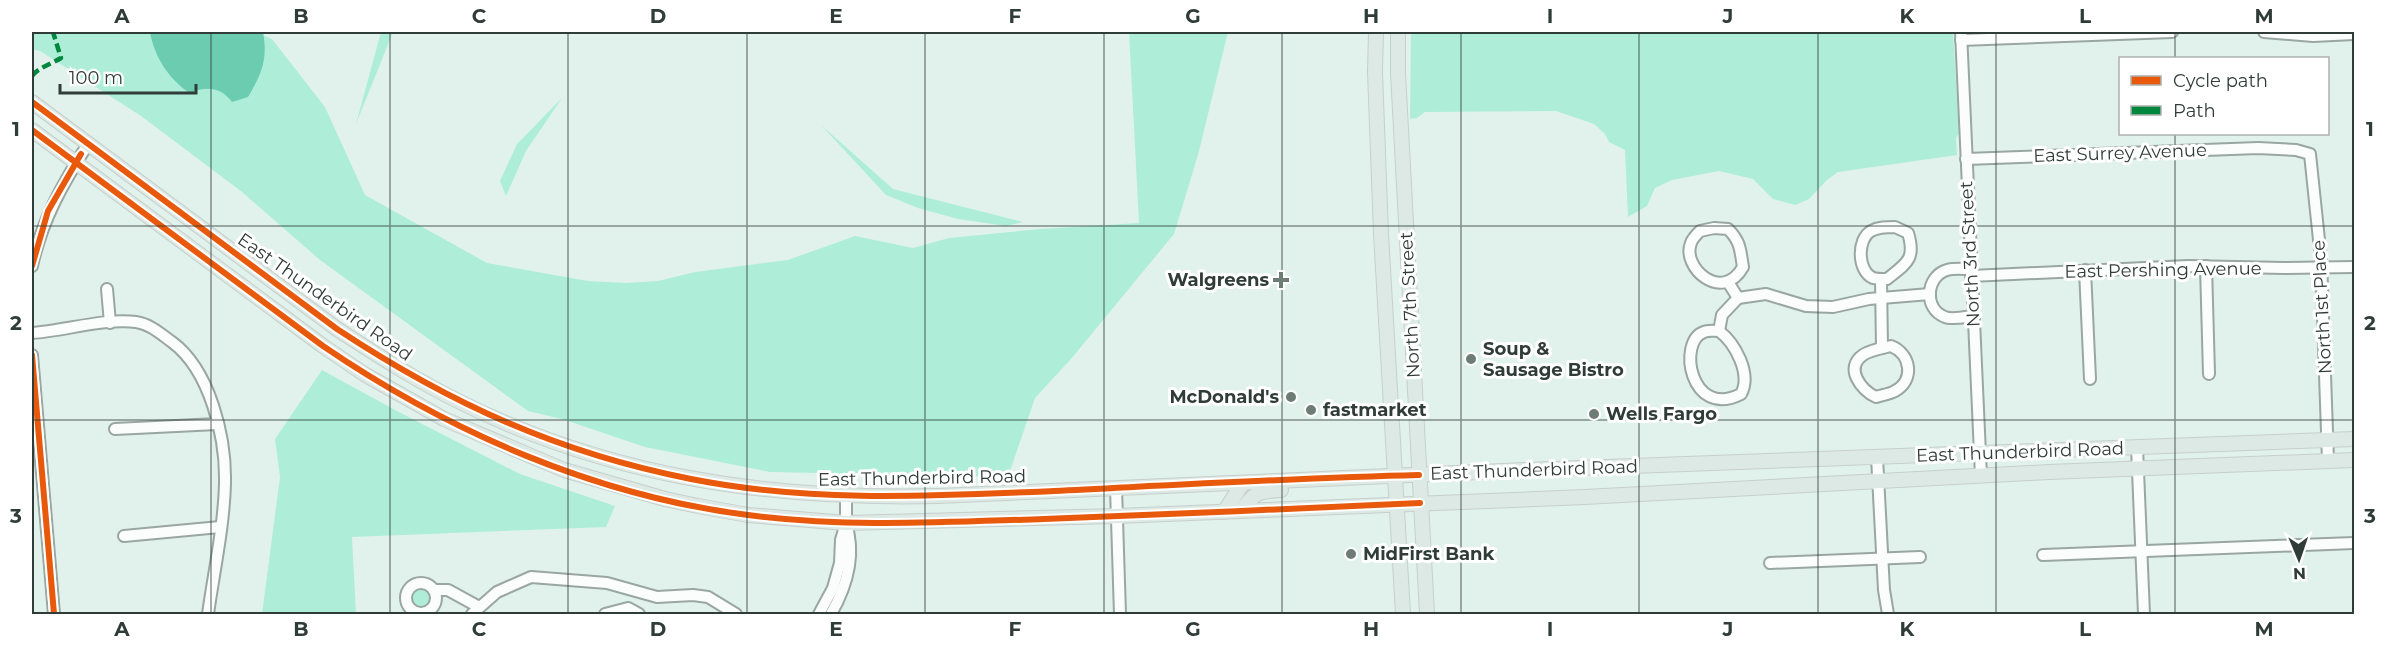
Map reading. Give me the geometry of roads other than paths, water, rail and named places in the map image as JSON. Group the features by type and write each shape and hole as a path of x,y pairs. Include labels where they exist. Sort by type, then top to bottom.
{"main road":[{"name":"North 7th Street","path":"1376,32 1378,156 1403,615"},
{"name":"North 7th Street","path":"1398,32 1398,73 1427,615"},
{"name":"East Thunderbird Road","path":"32,102 337,329 407,373 477,410 569,447 667,474 745,488 846,497 938,496 1329,478 2355,439"},
{"name":"East Thunderbird Road","path":"32,130 322,346 364,374 444,419 564,470 665,499 747,515 846,523 1117,516 1585,497 2138,468 2355,460"},
{"path":"1240,511 1251,497 1260,491 1308,488 1329,478"},
{"path":"1224,512 1243,483"}],"street":[{"path":"1961,36 2172,32"},
{"path":"2264,32 2313,36 2355,34"},
{"name":"North 3rd Street","path":"1961,36 1981,476"},
{"path":"32,266 48,212 88,144"},
{"name":"East Surrey Avenue","path":"1966,159 2258,148 2296,150 2310,154"},
{"name":"North 1st Place","path":"2310,154 2322,268 2328,461"},
{"path":"1894,227 1908,233 1912,248 1910,258 1887,279 1881,279 1872,277 1865,271 1862,264 1862,244 1868,232 1877,228 1894,227"},
{"path":"1714,228 1728,229 1739,241 1743,267 1737,277 1728,282 1708,280 1696,271 1690,253 1690,243 1700,231 1714,228"},
{"path":"2206,266 2209,374"},
{"name":"East Pershing Avenue","path":"1930,294 1935,277 1945,270 1971,272 2206,266 2355,267"},
{"path":"2085,270 2090,379"},
{"path":"1881,279 1882,348"},
{"path":"1728,282 1738,298"},
{"path":"107,289 110,323"},
{"path":"1719,331 1722,315 1738,298 1766,294 1806,306 1833,307 1880,297 1930,294 1935,310 1945,317 1973,316"},
{"path":"32,333 136,322 153,328 179,347 197,368 208,390 225,470 208,615"},
{"path":"1719,331 1728,337 1746,379 1741,394 1730,400 1715,399 1701,392 1691,366 1690,355 1694,340 1703,332 1719,331"},
{"path":"1891,346 1901,351 1908,362 1909,371 1896,390 1876,397 1861,388 1856,377 1856,363 1862,355 1882,348 1891,346"},
{"path":"32,355 54,615"},
{"path":"115,429 217,424"},
{"path":"2138,447 2144,615"},
{"path":"1877,457 1882,558 1888,615"},
{"path":"1116,488 1120,615"},
{"path":"825,612 843,590 850,564 851,540 846,523 846,497"},
{"path":"124,536 220,527"},
{"path":"2043,555 2355,543"},
{"path":"1770,563 1920,557"},
{"path":"434,590 448,590 475,611 497,592 531,577 607,583 657,597 693,595 708,597 736,615"},
{"path":"628,609 633,591"},
{"path":"605,615 628,609 639,615"}],"place":[{"name":"Walgreens","path":"1281,280"},
{"name":"Soup & Sausage Bistro","path":"1471,359"},
{"name":"McDonald's","path":"1291,397"},
{"name":"fastmarket","path":"1311,410"},
{"name":"Wells Fargo","path":"1594,414"},
{"name":"MidFirst Bank","path":"1351,554"}]}
